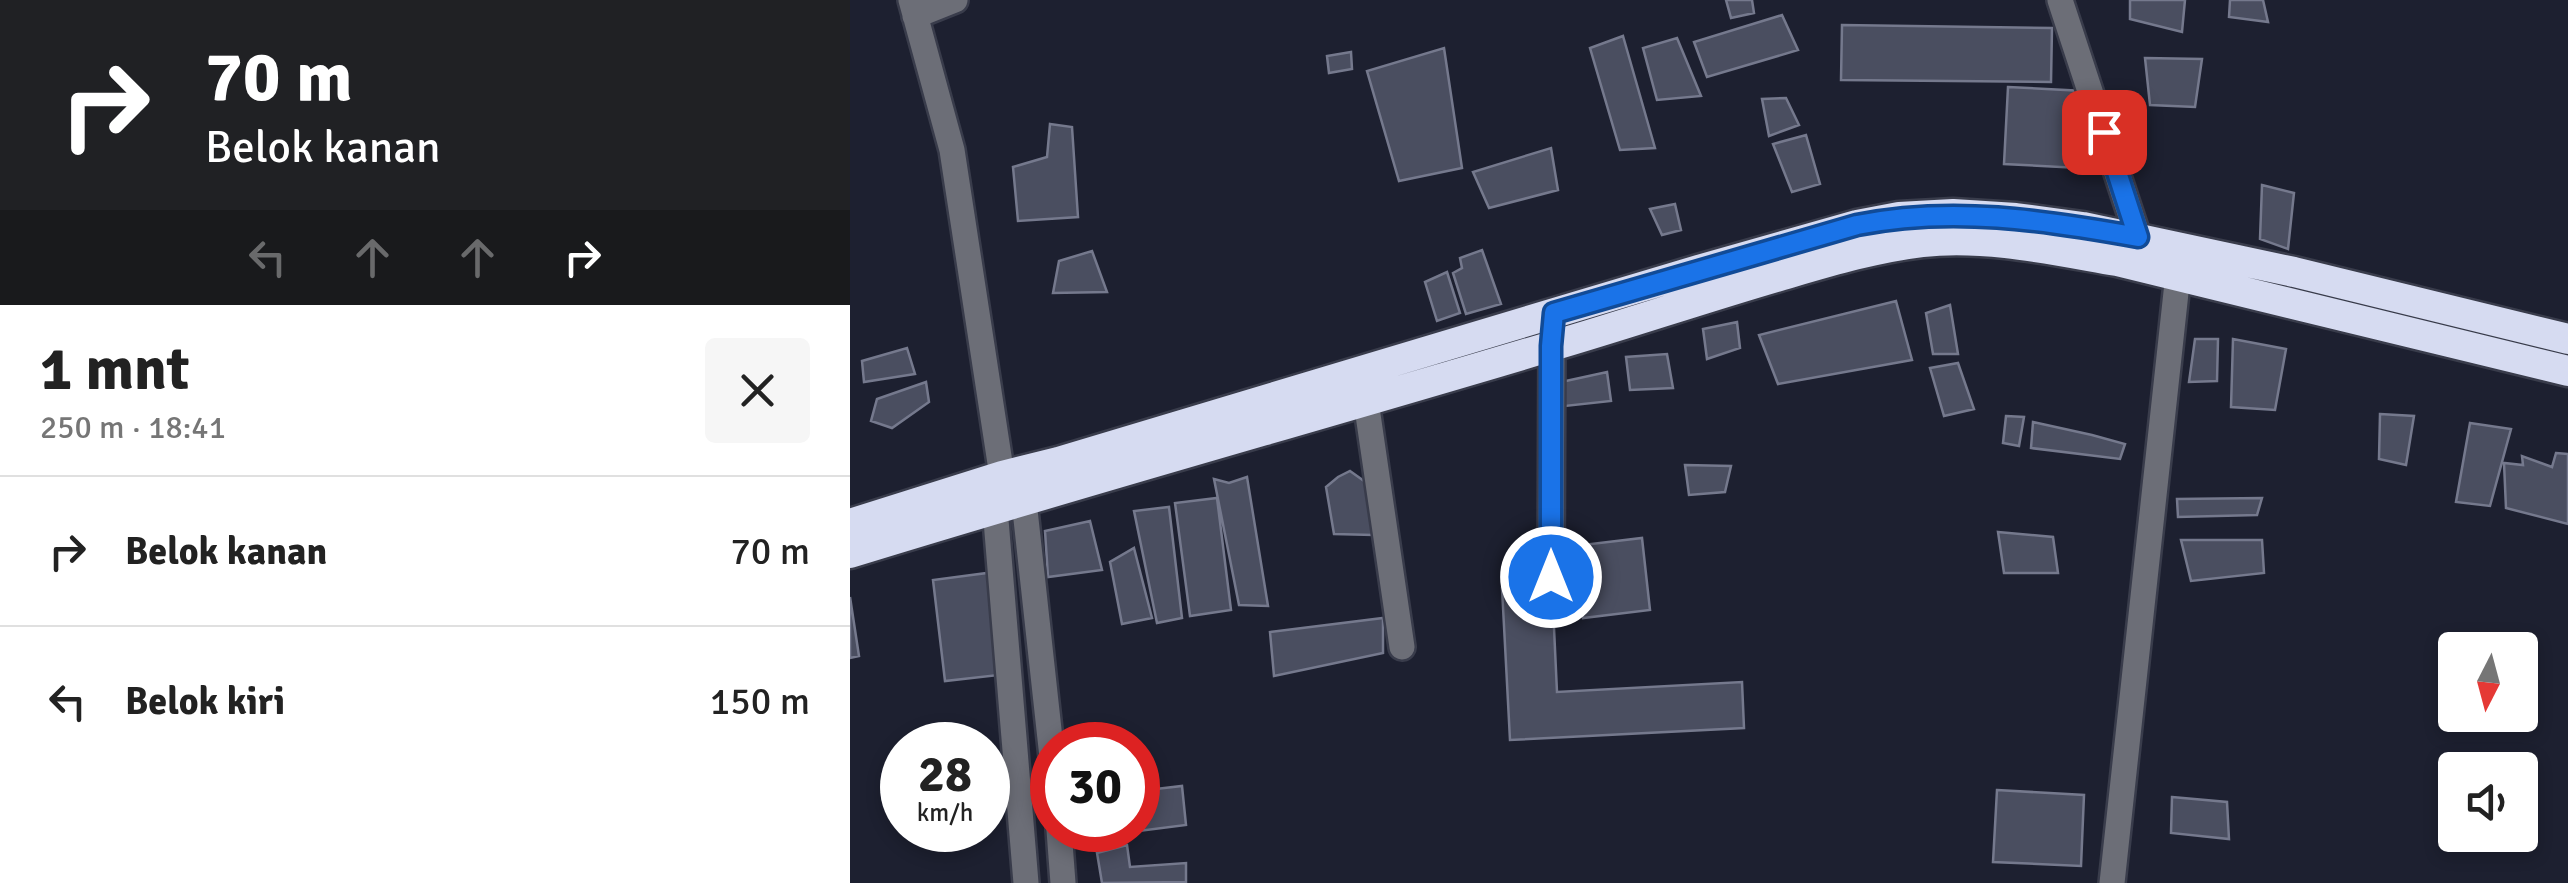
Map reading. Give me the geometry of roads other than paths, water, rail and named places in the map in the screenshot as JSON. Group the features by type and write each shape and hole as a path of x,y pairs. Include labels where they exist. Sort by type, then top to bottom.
{"highway":[{"path":"850,524 1554,313 1899,216 2016,218 2138,237 2568,339"},
{"path":"850,553 1668,308 1841,258 1924,242 1971,240 2117,260 2568,371"},
{"path":"2519,359 2528,328"}],"street":[{"path":"955,0 913,8 952,150 1002,476 1046,722"},
{"path":"2060,0 2138,237"},
{"path":"2112,883 2178,274"},
{"path":"1551,577 1554,313"},
{"path":"1366,401 1402,648"},
{"path":"1009,505 1026,883"},
{"path":"1060,852 1062,883"}]}
